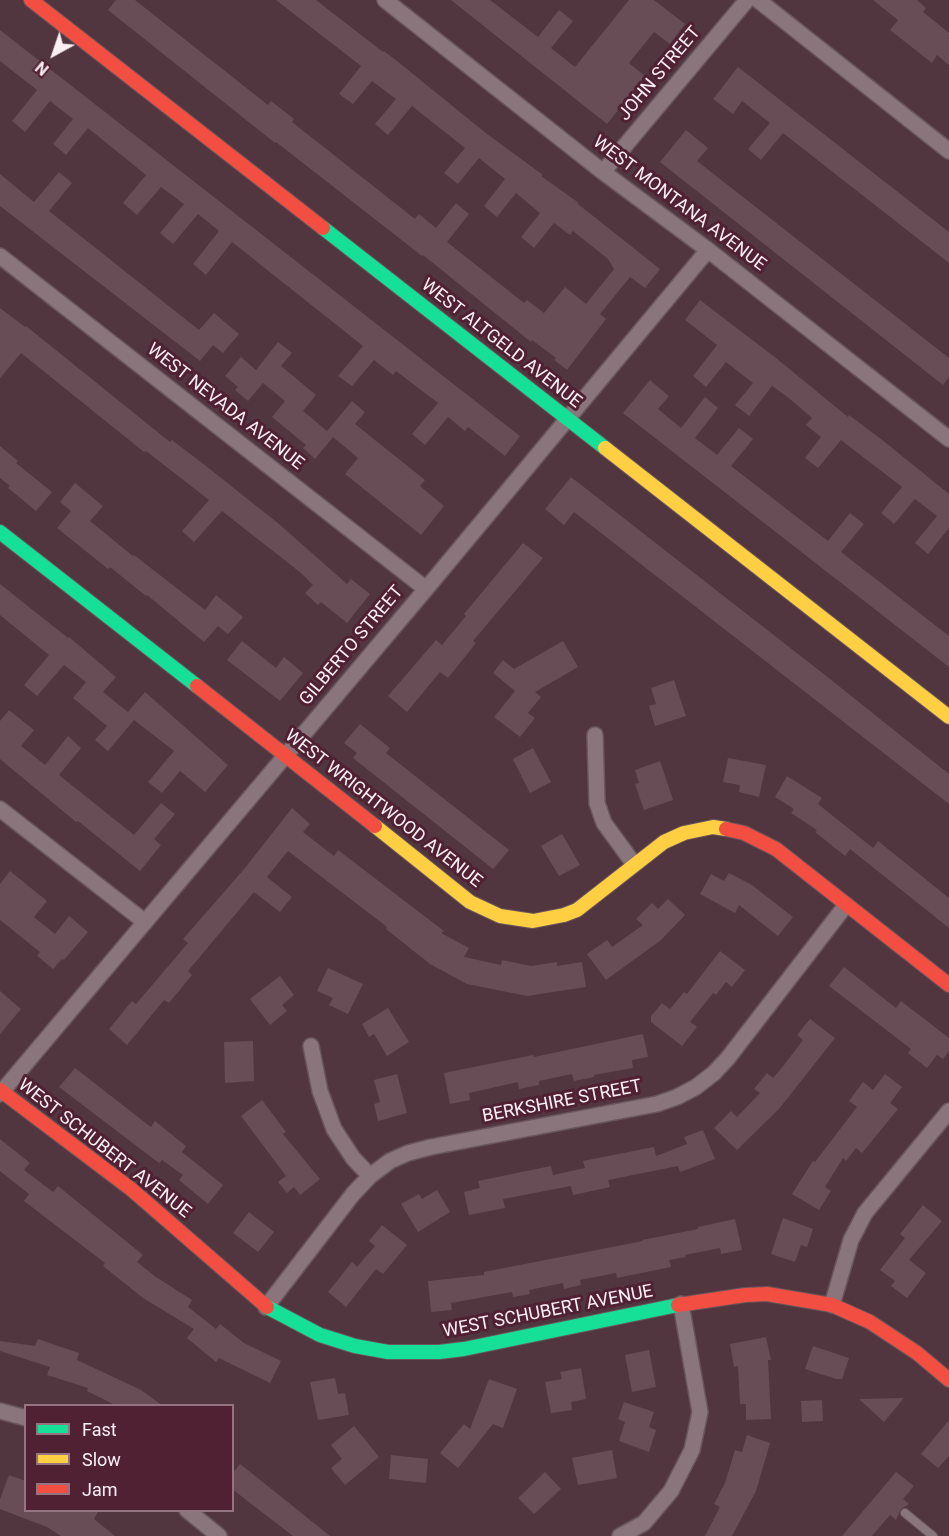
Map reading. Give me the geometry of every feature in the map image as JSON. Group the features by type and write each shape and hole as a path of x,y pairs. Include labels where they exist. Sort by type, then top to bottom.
{"street":[{"name":"WEST ALTGELD AVENUE","path":"31,0 949,717"},
{"name":"WEST MONTANA AVENUE","path":"385,0 603,172 708,250 949,439"},
{"name":"JOHN STREET","path":"603,172 747,0"},
{"path":"758,0 949,151"},
{"name":"GILBERTO STREET","path":"1,1092 426,589 708,250"},
{"name":"WEST NEVADA AVENUE","path":"0,256 426,589"},
{"name":"WEST WRIGHTWOOD AVENUE","path":"0,532 285,754 470,902 500,916 533,921 570,913 591,900 664,842 684,833 713,827 744,833 776,849 949,985"},
{"path":"595,735 597,803 604,822 634,864"},
{"path":"0,809 145,922"},
{"name":"BERKSHIRE STREET","path":"266,1306 353,1194 370,1176 390,1161 431,1147 647,1106 677,1097 696,1087 728,1058 846,904"},
{"path":"311,1046 320,1091 334,1129 353,1158 370,1176"},
{"name":"WEST SCHUBERT AVENUE","path":"1,1092 131,1189 266,1306 320,1335 346,1343 388,1352 423,1353 464,1349 681,1304 767,1294 832,1305 870,1322 894,1337 949,1380"},
{"path":"832,1305 851,1240 865,1213 949,1111"},
{"path":"620,1536 644,1523 671,1491 692,1450 700,1412 681,1304"},
{"path":"0,1411 24,1417"},
{"path":"189,1512 219,1536"}],"lane":[{"path":"905,1513 933,1536"}],"building":[{"path":"116,0 135,0 268,105 271,101 294,119 292,122 415,219 419,214 436,228 456,203 469,214 447,242 524,303 527,300 544,313 565,287 586,304 614,269 608,259 573,231 570,235 554,223 534,248 521,237 540,213 516,193 497,217 484,206 505,179 479,158 458,184 444,173 465,148 412,106 388,135 375,124 396,99 372,81 353,104 339,94 361,66 276,0 316,0 543,175 541,176 579,203 660,269 645,288 630,277 600,314 606,319 567,370 554,360 556,358 532,340 531,342 108,10"},
{"path":"451,0 490,0 538,37 559,10 573,21 551,48 575,67 629,0 654,0 685,24 670,44 654,32 629,63 645,76 607,124"},
{"path":"873,0 917,0 926,8 923,12 949,33 949,65 937,55 932,63 890,30 898,20"},
{"path":"0,30 520,436 505,456 468,427 465,431 448,417 425,445 412,434 438,403 396,371 393,375 374,360 352,386 338,376 363,346 232,242 206,275 193,264 219,231 198,214 173,244 160,233 184,204 161,187 137,215 123,203 146,175 88,128 66,155 53,144 73,119 50,101 25,132 12,121 37,90 0,61"},
{"path":"738,67 949,232 949,263 783,133 761,160 748,149 770,123 742,101 733,114 713,99"},
{"path":"686,130 708,148 697,161 949,358 949,377 943,385 660,162"},
{"path":"59,172 72,183 49,211 199,330 214,313 239,334 223,353 213,345 200,361 0,206 0,174 34,202"},
{"path":"700,300 949,494 949,528 928,554 915,543 937,516 915,499 894,524 881,513 902,487 841,440 818,468 805,458 821,437 806,425 812,418 790,399 772,386 749,416 735,405 753,383 726,362 706,387 693,376 717,345 685,320"},
{"path":"0,308 26,326 170,442 172,440 279,524 347,584 351,579 370,594 347,623 321,602 318,605 305,593 313,585 301,573 222,511 194,542 182,531 209,500 146,451 144,452 21,353 0,378"},
{"path":"278,342 292,353 281,366 316,395 303,411 327,431 352,401 365,412 355,424 425,480 420,486 444,506 421,535 345,474 358,458 333,437 315,459 303,448 306,445 272,417 285,401 263,383 248,401 235,390 238,387 225,376 241,357 256,370"},
{"path":"650,380 669,396 658,409 681,428 705,397 718,408 695,438 717,455 739,428 753,439 731,466 828,541 850,513 864,524 841,552 949,636 949,667 623,413"},
{"path":"0,446 18,461 16,463 52,492 36,511 8,488 10,486 0,478"},
{"path":"571,477 949,774 949,804 574,512 564,525 545,509"},
{"path":"75,483 103,506 90,521 133,556 205,610 216,595 243,617 228,634 218,626 204,642 147,595 110,567 108,569 57,528 71,511 60,502"},
{"path":"523,543 543,558 473,641 476,643 448,678 440,672 407,712 388,696 436,640 442,645 466,616 464,614"},
{"path":"0,584 69,637 116,677 103,692 128,712 145,692 228,765 205,792 180,771 162,793 148,782 174,751 134,720 108,751 95,740 107,726 73,698 86,682 64,665 37,696 24,685 49,655 0,615"},
{"path":"242,641 276,668 284,657 303,673 280,701 227,660"},
{"path":"563,641 578,667 535,692 541,697 528,713 535,718 520,737 494,717 515,691 493,673 503,660 514,669"},
{"path":"674,680 686,716 655,726 649,706 656,704 651,688"},
{"path":"9,710 34,730 21,746 45,765 68,736 81,748 59,775 134,835 161,803 175,814 154,839 161,845 140,871 0,759 0,721"},
{"path":"360,724 390,748 386,753 509,850 493,869 353,758 357,753 344,743"},
{"path":"533,748 551,782 530,793 513,759"},
{"path":"728,758 766,765 759,797 739,792 740,785 723,782"},
{"path":"660,761 673,800 644,810 635,784 639,783 635,770"},
{"path":"787,776 822,798 818,804 873,848 878,841 949,898 949,928 850,849 845,856 815,832 817,830 791,813 794,809 775,797"},
{"path":"292,808 310,824 303,832 334,856 338,850 444,931 441,933 469,948 464,957 501,965 502,960 531,966 557,962 557,966 582,962 586,987 527,996 467,984 430,964 386,929 387,927 288,851 267,877 292,897 280,912 254,892 188,971 192,975 169,1003 164,1000 127,1045 109,1029 132,1001 136,1004 188,943 183,939 245,868"},
{"path":"562,834 580,865 559,876 541,846"},
{"path":"10,871 47,901 34,917 55,934 69,916 88,932 64,960 62,959 53,969 37,956 40,952 0,920 0,884"},
{"path":"729,873 752,885 793,917 778,936 739,905 735,913 700,894 711,874 724,881"},
{"path":"668,899 685,915 661,940 606,980 587,954 607,940 612,947 643,925 636,919 652,903 658,909"},
{"path":"720,951 745,970 732,987 726,982 716,995 713,993 690,1022 697,1027 682,1046 651,1022 651,1016 662,1003 670,1009 684,992 687,994"},
{"path":"844,967 896,1008 901,1001 949,1038 949,1051 943,1059 937,1055 927,1068 908,1053 911,1049 829,986"},
{"path":"328,968 363,984 348,1014 329,1005 333,998 317,991"},
{"path":"280,976 294,995 282,1005 287,1011 270,1025 250,999"},
{"path":"0,991 21,1009 0,1034"},
{"path":"388,1008 409,1042 387,1056 374,1034 369,1037 362,1024"},
{"path":"810,1019 835,1038 779,1109 737,1150 714,1128 731,1111 737,1117 760,1093 754,1089 767,1073 773,1078 784,1065 803,1040 797,1035"},
{"path":"643,1034 648,1057 632,1060 633,1068 574,1081 572,1074 539,1081 539,1085 519,1089 518,1082 469,1093 470,1100 450,1104 444,1073"},
{"path":"253,1041 254,1081 225,1083 224,1042"},
{"path":"75,1068 151,1127 155,1121 186,1146 182,1152 223,1185 208,1204 179,1180 183,1175 162,1160 159,1163 59,1087"},
{"path":"397,1074 407,1113 378,1121 374,1104 380,1102 374,1080"},
{"path":"885,1074 902,1087 890,1103 898,1109 862,1153 856,1148 846,1161 843,1158 825,1187 831,1191 819,1210 792,1194 813,1161 815,1162 857,1107 849,1101 863,1082 873,1090"},
{"path":"262,1100 286,1132 283,1134 320,1179 300,1195 294,1187 287,1193 278,1182 286,1176 241,1116"},
{"path":"703,1130 715,1159 680,1172 678,1166 608,1180 610,1187 573,1195 571,1186 503,1199 505,1208 469,1215 464,1192 480,1188 478,1181 551,1166 553,1175 585,1168 583,1161 654,1147 656,1156 687,1144 684,1137"},
{"path":"0,1139 30,1163 24,1170 53,1192 58,1186 143,1255 137,1262 192,1300 188,1307 216,1329 220,1324 244,1343 281,1361 270,1383 219,1358 216,1362 187,1338 194,1329 143,1298 103,1266 105,1263 24,1201 29,1194 0,1171"},
{"path":"437,1190 450,1212 418,1232 401,1204 419,1194 422,1199"},
{"path":"923,1205 942,1221 909,1260 926,1273 907,1298 891,1286 895,1281 880,1270 905,1238 900,1234"},
{"path":"249,1212 274,1232 258,1252 233,1233"},
{"path":"783,1218 813,1229 807,1247 801,1245 795,1262 771,1254"},
{"path":"735,1219 742,1250 721,1254 720,1248 669,1260 671,1267 617,1278 616,1273 580,1280 581,1285 564,1289 563,1283 529,1290 530,1294 513,1297 512,1292 451,1303 452,1310 431,1312 428,1281 484,1275 484,1272 643,1241"},
{"path":"382,1225 407,1245 383,1274 376,1269 346,1307 328,1292 352,1262 357,1267 375,1246 369,1241"},
{"path":"766,1337 771,1360 768,1360 771,1419 746,1420 746,1404 740,1404 738,1366 734,1367 730,1344"},
{"path":"38,1339 79,1353 77,1360 141,1390 160,1404 113,1404 87,1391 88,1388 47,1375 50,1367 0,1351 0,1341 35,1346"},
{"path":"813,1346 849,1358 842,1379 805,1369"},
{"path":"649,1350 656,1387 632,1392 625,1355"},
{"path":"581,1368 586,1399 571,1402 572,1410 551,1413 545,1382 562,1379 560,1372"},
{"path":"335,1378 338,1394 345,1393 349,1415 318,1420 310,1382"},
{"path":"489,1379 517,1389 503,1428 493,1424 458,1468 440,1453 464,1424 470,1429"},
{"path":"904,1398 884,1422 859,1399"},
{"path":"822,1400 823,1421 802,1422 801,1401"},
{"path":"624,1402 654,1412 649,1427 656,1430 649,1452 619,1441 625,1422 618,1419"},
{"path":"949,1420 949,1456 938,1468 921,1454"},
{"path":"354,1426 379,1457 345,1485 331,1468 342,1459 331,1445"},
{"path":"747,1435 770,1443 756,1491 732,1536 705,1536 720,1507 714,1504 725,1483 735,1450 742,1452"},
{"path":"612,1450 617,1478 578,1485 572,1458"},
{"path":"391,1455 428,1459 426,1483 389,1479"},
{"path":"240,1464 330,1536 293,1536 234,1491 234,1472"},
{"path":"545,1472 561,1489 534,1514 518,1498"},
{"path":"896,1472 914,1486 903,1499 909,1504 901,1509 896,1520 890,1515 872,1536 842,1536"},
{"path":"9,1475 24,1480 24,1512 98,1512 94,1519 115,1536 61,1536 47,1527 0,1509 0,1499"}],"traffic: fast":[{"path":"323,228 605,448"},
{"path":"0,532 197,686"},
{"path":"267,1307 320,1335 355,1346 388,1352 439,1352 464,1349 678,1305"}],"traffic: slow":[{"path":"605,448 949,717"},
{"path":"375,826 470,902 500,916 533,921 577,910 664,842 684,833 713,827 726,829"}],"traffic: jam":[{"path":"31,0 323,228"},
{"path":"197,686 375,826"},
{"path":"726,829 744,833 776,849 949,985"},
{"path":"0,1090 131,1189 267,1307"},
{"path":"678,1305 767,1294 832,1305 870,1322 917,1353 949,1380"}]}
